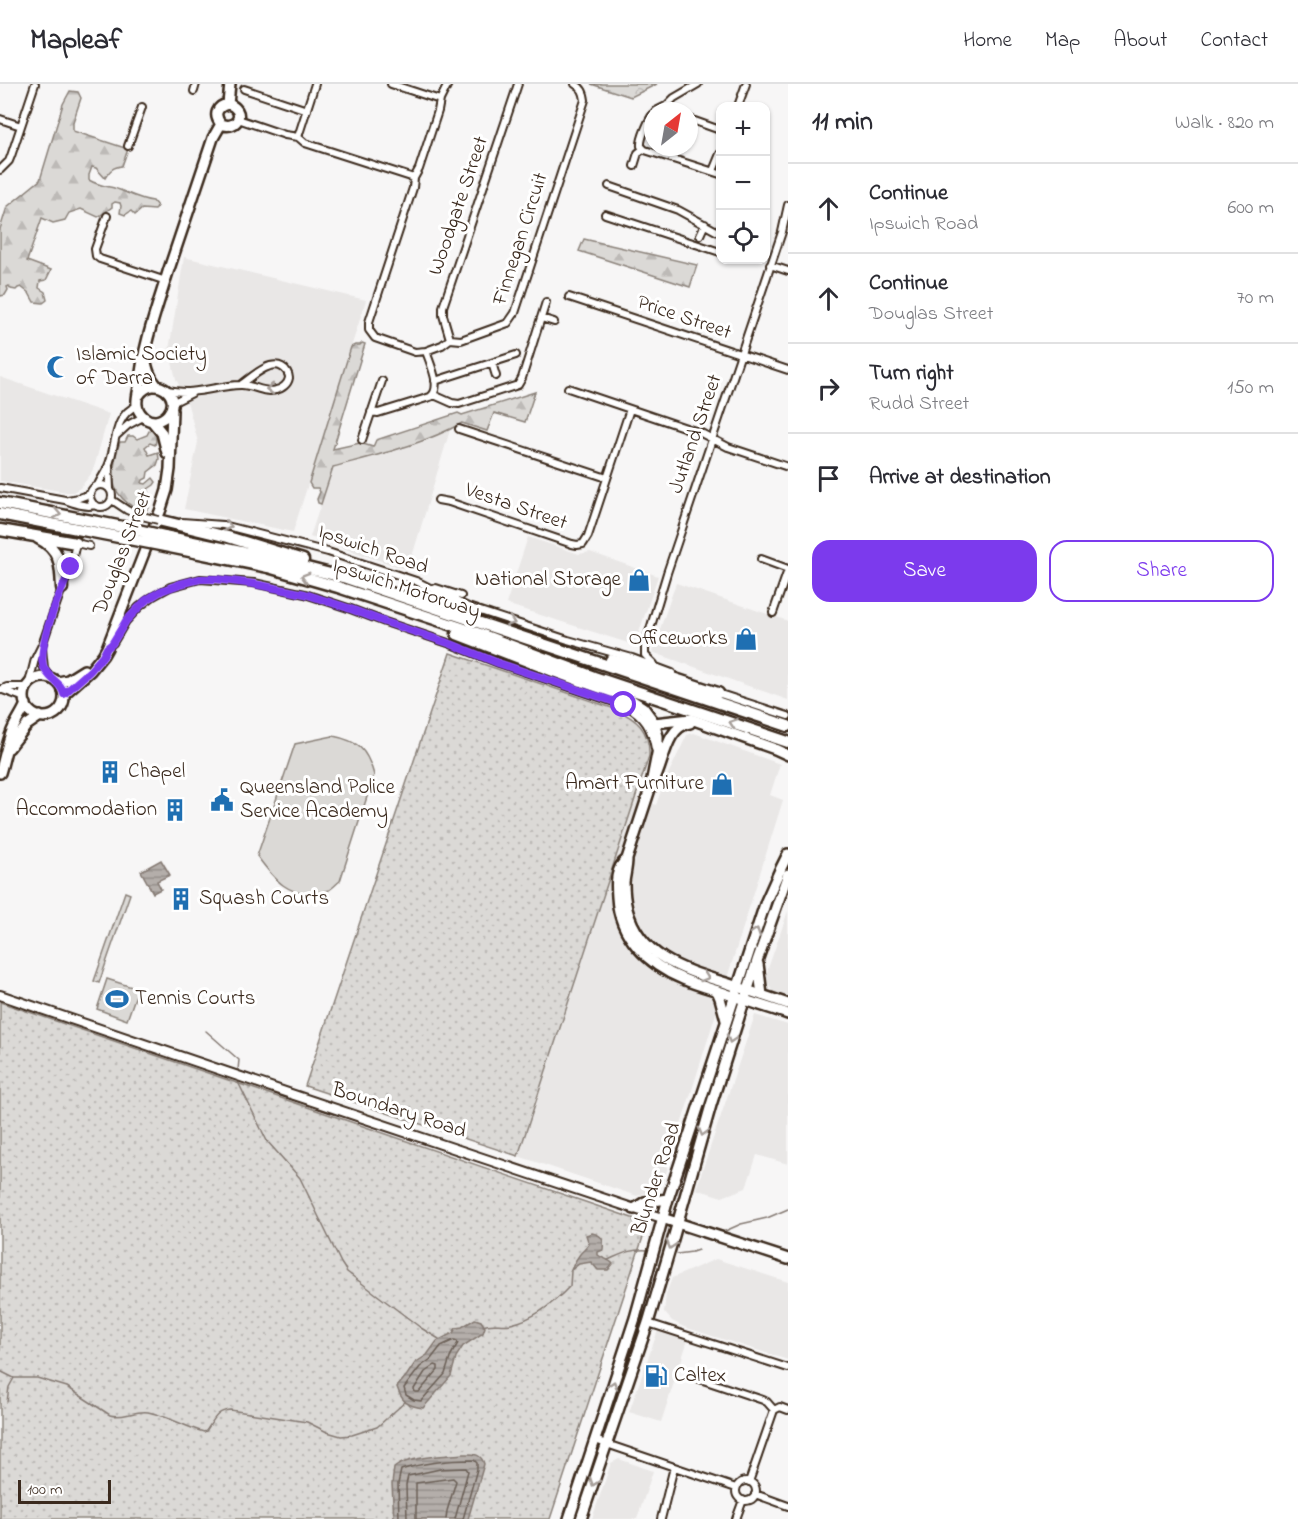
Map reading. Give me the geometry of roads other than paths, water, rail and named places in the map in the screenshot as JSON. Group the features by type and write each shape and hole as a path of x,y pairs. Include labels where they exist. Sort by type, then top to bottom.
{"highway":[{"name":"Ipswich Motorway","path":"0,503 131,534"},
{"name":"Ipswich Motorway","path":"0,514 260,556 321,571 788,726"},
{"path":"166,521 271,549 304,560 321,571"},
{"path":"0,530 76,543"},
{"path":"32,536 48,544 57,554 61,568 62,588"},
{"name":"Ipswich Motorway","path":"162,540 338,587 480,634 605,680 788,742"},
{"path":"400,608 414,618 626,697 641,706 650,722"},
{"path":"591,660 600,657 639,667 718,693"}],"main road":[{"path":"228,104 230,84"},
{"path":"228,104 237,109 238,113 238,119 231,126 221,124 217,119 217,111 228,104"},
{"path":"145,351 151,378 171,398 172,405 165,418 156,421 148,419 137,406 141,365 145,351 166,280 213,138 221,124"},
{"path":"139,395 146,388 162,388"},
{"name":"Douglas Street","path":"64,694 103,656 161,509 171,469 172,405"},
{"name":"Douglas Street","path":"54,680 68,680 82,672 100,652 160,497 167,453 162,433 148,419"},
{"path":"0,773 9,740 25,701 28,685 39,677 54,680 61,686 64,694 64,701 53,715 34,714 29,710 25,701"},
{"path":"7,750 27,725 40,716"},
{"path":"650,789 659,743 650,722 689,719 788,755"},
{"path":"705,724 685,723 674,731 670,738 627,859 624,880 627,909 633,926 645,944 659,956 674,965 788,1014"},
{"name":"Blunder Road","path":"569,1519 635,1318 668,1199 736,992 766,901 788,854"},
{"path":"627,859 620,864 617,903 622,921 633,943 648,958 668,972 717,991 736,992"},
{"name":"Blunder Road","path":"581,1519 648,1323 711,1105 757,961 788,874"},
{"path":"757,961 762,995"},
{"path":"717,991 727,1022"},
{"path":"746,995 762,995 788,1004"},
{"path":"634,1209 645,1202 668,1199"},
{"name":"Boundary Road","path":"662,1218 788,1259"}],"street":[{"path":"0,170 9,161 35,84"},
{"path":"298,136 315,84"},
{"path":"391,84 440,100"},
{"path":"371,412 378,413 430,397 436,391 426,351 415,352 375,338 369,330 369,322 413,188 414,178 440,100 448,84"},
{"name":"Woodgate Street","path":"450,339 443,307 518,84"},
{"name":"Finnegan Circuit","path":"426,351 450,339 461,340 508,323 515,313 585,100 581,88 575,84"},
{"path":"672,102 674,98 699,84"},
{"path":"739,102 746,84"},
{"path":"244,89 307,110"},
{"path":"128,146 142,107"},
{"path":"0,119 21,126"},
{"path":"238,119 285,135 298,136 305,143 414,178"},
{"path":"698,122 716,129"},
{"path":"644,134 641,145 648,152 716,173"},
{"path":"634,166 638,153 643,149"},
{"path":"609,186 678,210 716,231"},
{"name":"Jutland Street","path":"770,260 784,226 788,205"},
{"path":"605,214 716,251"},
{"path":"107,216 95,249 96,256 166,280"},
{"path":"700,235 705,224"},
{"path":"770,262 788,271"},
{"name":"Jutland Street","path":"660,667 651,662 644,650 667,573 741,355 768,264"},
{"name":"Price Street","path":"569,297 788,370"},
{"path":"434,395 459,404 518,385 546,302"},
{"path":"541,318 554,322"},
{"path":"435,381 516,355"},
{"path":"492,363 496,376"},
{"path":"162,388 193,393 242,384 272,365 287,370 289,380 286,385 276,391 242,384"},
{"path":"362,440 382,381"},
{"path":"567,388 701,433 728,447 788,467"},
{"path":"172,405 193,393"},
{"name":"Douglas Street","path":"98,486 109,465 120,422 132,408 137,406"},
{"name":"Vesta Street","path":"438,500 580,545 586,542 630,410"},
{"path":"116,437 128,426 148,419"},
{"path":"459,429 607,478"},
{"name":"Douglas Street","path":"109,465 110,489"},
{"path":"0,488 73,503 105,506 112,500 112,494 110,489 104,485 94,487 90,494 95,505"},
{"path":"64,500 90,494"},
{"name":"Ipswich Road","path":"112,500 138,515 166,521 206,523 240,529 328,552 410,579 476,610 660,667 718,693 788,716"},
{"path":"2,689 28,685 35,659 70,570 76,543 89,546"},
{"path":"761,559 788,569 773,613"},
{"path":"107,648 126,621 145,601 170,587 200,579 254,584 305,594 348,608 498,663 613,701 632,709 650,722"},
{"path":"410,579 461,596"},
{"path":"42,645 44,668 54,680"},
{"path":"2,689 5,692 19,695 25,701"},
{"name":"Boundary Road","path":"0,995 662,1218"},
{"path":"648,1323 788,1368"},
{"path":"698,1378 763,1400 774,1410"},
{"path":"749,1482 774,1410 780,1407 788,1410"},
{"path":"595,1440 736,1488"},
{"path":"661,1519 674,1467"},
{"path":"742,1482 749,1482 754,1485 755,1494 751,1499 743,1500 738,1497 736,1488 742,1482"},
{"path":"755,1494 788,1506"},
{"path":"736,1519 743,1500"}],"water":[{"path":"161,860 170,875 157,881 161,889 153,893 141,871"},
{"path":"592,1233 601,1237 603,1241 603,1250 598,1252 598,1255 613,1264 608,1270 598,1270 591,1262 579,1264 571,1270 589,1244 586,1235"},
{"path":"475,1319 481,1321 485,1327 483,1333 463,1346 456,1357 451,1376 423,1408 406,1402 397,1387 415,1363 427,1355 437,1341"},
{"path":"464,1454 479,1456 484,1464 468,1519 394,1519 392,1484 394,1468 417,1459"}],"waterway":[{"path":"206,1031 239,1060 238,1070"},
{"path":"238,1082 267,1141 300,1178 347,1272 439,1339"},
{"path":"723,1232 788,1209"},
{"path":"608,1260 623,1253 648,1250"},
{"path":"677,1254 698,1250"},
{"path":"483,1326 511,1324 536,1314 570,1286 571,1271"},
{"path":"0,1371 14,1378 37,1378 67,1387 110,1415 148,1412 204,1432 218,1414 230,1410 307,1422 327,1432 341,1436 352,1435 377,1427 405,1402"},
{"path":"7,1402 9,1387 14,1378"}],"place":[{"name":"Islamic Society of Darra","path":"58,367"},
{"name":"National Storage","path":"639,580"},
{"name":"Officeworks","path":"746,639"},
{"name":"Chapel","path":"110,772"},
{"name":"Amart Furniture","path":"722,784"},
{"name":"Queensland Police Service Academy","path":"222,800"},
{"name":"Accommodation","path":"175,810"},
{"name":"Squash Courts","path":"181,899"},
{"name":"Tennis Courts","path":"117,999"},
{"name":"Caltex","path":"656,1376"}]}
